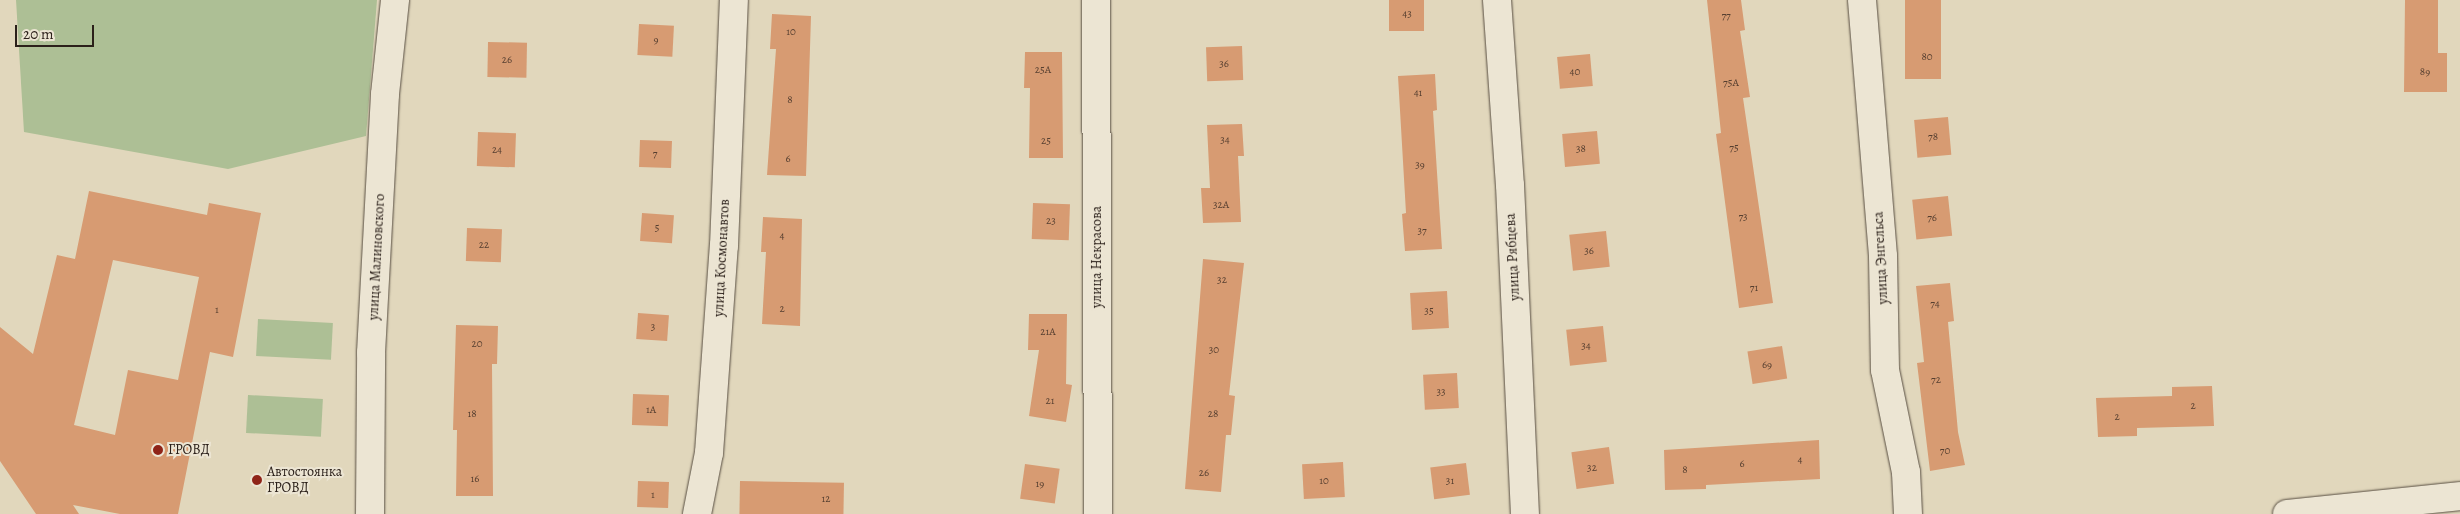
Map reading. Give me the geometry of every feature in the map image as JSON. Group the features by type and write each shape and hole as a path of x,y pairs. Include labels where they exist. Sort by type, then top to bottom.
{"street":[{"name":"улица Малиновского","path":"370,514 371,353 386,94 395,0"},
{"name":"улица Космонавтов","path":"696,514 709,453 724,246 734,0"},
{"name":"улица Некрасова","path":"1096,0 1098,514"},
{"name":"улица Рябцева","path":"1497,0 1510,184 1524,514"},
{"name":"улица Энгельса","path":"1862,0 1884,256 1884,370 1906,472 1908,514"},
{"path":"2287,514 2460,496"}],"green space":[{"path":"16,0 377,0 366,136 228,169 24,132"},
{"path":"258,319 333,323 331,360 256,356"},
{"path":"248,395 323,399 321,437 246,433"}],"building":[{"path":"1389,0 1424,0 1424,31 1389,31"},
{"path":"1707,0 1741,0 1745,30 1740,31 1750,97 1743,98 1773,303 1739,308 1716,134 1721,133"},
{"path":"1905,0 1941,0 1941,79 1905,79"},
{"path":"2405,0 2438,0 2438,53 2447,53 2447,92 2404,92"},
{"path":"772,14 811,16 806,176 767,175 776,49 770,49"},
{"path":"639,24 674,26 672,57 637,55"},
{"path":"488,42 527,43 526,78 487,77"},
{"path":"1242,46 1243,80 1207,81 1206,47"},
{"path":"1025,52 1062,52 1063,158 1029,158 1030,88 1024,88"},
{"path":"1590,54 1593,86 1560,89 1557,57"},
{"path":"1435,74 1437,110 1433,111 1442,249 1405,251 1402,214 1406,213 1398,76"},
{"path":"1948,117 1951,155 1917,158 1914,120"},
{"path":"1242,124 1244,156 1238,156 1241,222 1203,223 1201,188 1210,188 1207,125"},
{"path":"1597,131 1600,164 1565,167 1562,134"},
{"path":"478,132 516,133 515,167 477,166"},
{"path":"640,140 672,141 671,168 639,167"},
{"path":"89,191 207,215 209,203 261,213 233,357 210,352 178,514 120,514 73,505 79,514 36,514 0,461 0,327 33,354 57,255 75,259","holes":["113,260 199,277 178,380 128,370 115,435 74,425"]},
{"path":"1948,196 1952,236 1916,240 1912,200"},
{"path":"1033,203 1070,204 1069,240 1032,239"},
{"path":"642,213 674,215 672,243 640,241"},
{"path":"763,217 802,219 800,326 762,324 766,252 761,252"},
{"path":"467,228 502,229 501,262 466,261"},
{"path":"1606,231 1610,267 1573,271 1569,235"},
{"path":"1203,259 1244,263 1229,395 1235,396 1231,435 1226,435 1221,492 1185,489"},
{"path":"1950,283 1954,321 1948,322 1958,432 1965,465 1930,471 1917,363 1924,362 1916,286"},
{"path":"1447,291 1449,328 1412,330 1410,293"},
{"path":"638,313 669,315 667,341 636,339"},
{"path":"1029,314 1067,314 1066,384 1072,385 1066,422 1029,416 1039,350 1028,350"},
{"path":"456,325 498,326 497,364 492,364 493,496 456,496 457,430 453,430"},
{"path":"1603,326 1607,362 1570,366 1566,330"},
{"path":"1782,346 1787,379 1753,384 1747,351"},
{"path":"1457,373 1459,408 1425,410 1423,375"},
{"path":"2212,386 2214,426 2137,428 2137,436 2098,437 2096,398 2172,396 2172,387"},
{"path":"633,394 669,395 668,426 632,425"},
{"path":"1819,440 1820,479 1706,485 1706,489 1665,490 1664,450"},
{"path":"1609,447 1614,484 1577,489 1571,452"},
{"path":"1343,462 1345,497 1304,499 1302,464"},
{"path":"1466,463 1470,495 1434,499 1430,467"},
{"path":"1025,464 1060,469 1055,504 1020,499"},
{"path":"638,481 669,482 668,508 637,507"},
{"path":"740,481 844,483 843,514 739,514"}],"place":[{"name":"ГРОВД","path":"158,450"},
{"name":"Автостоянка ГРОВД","path":"257,480"}]}
